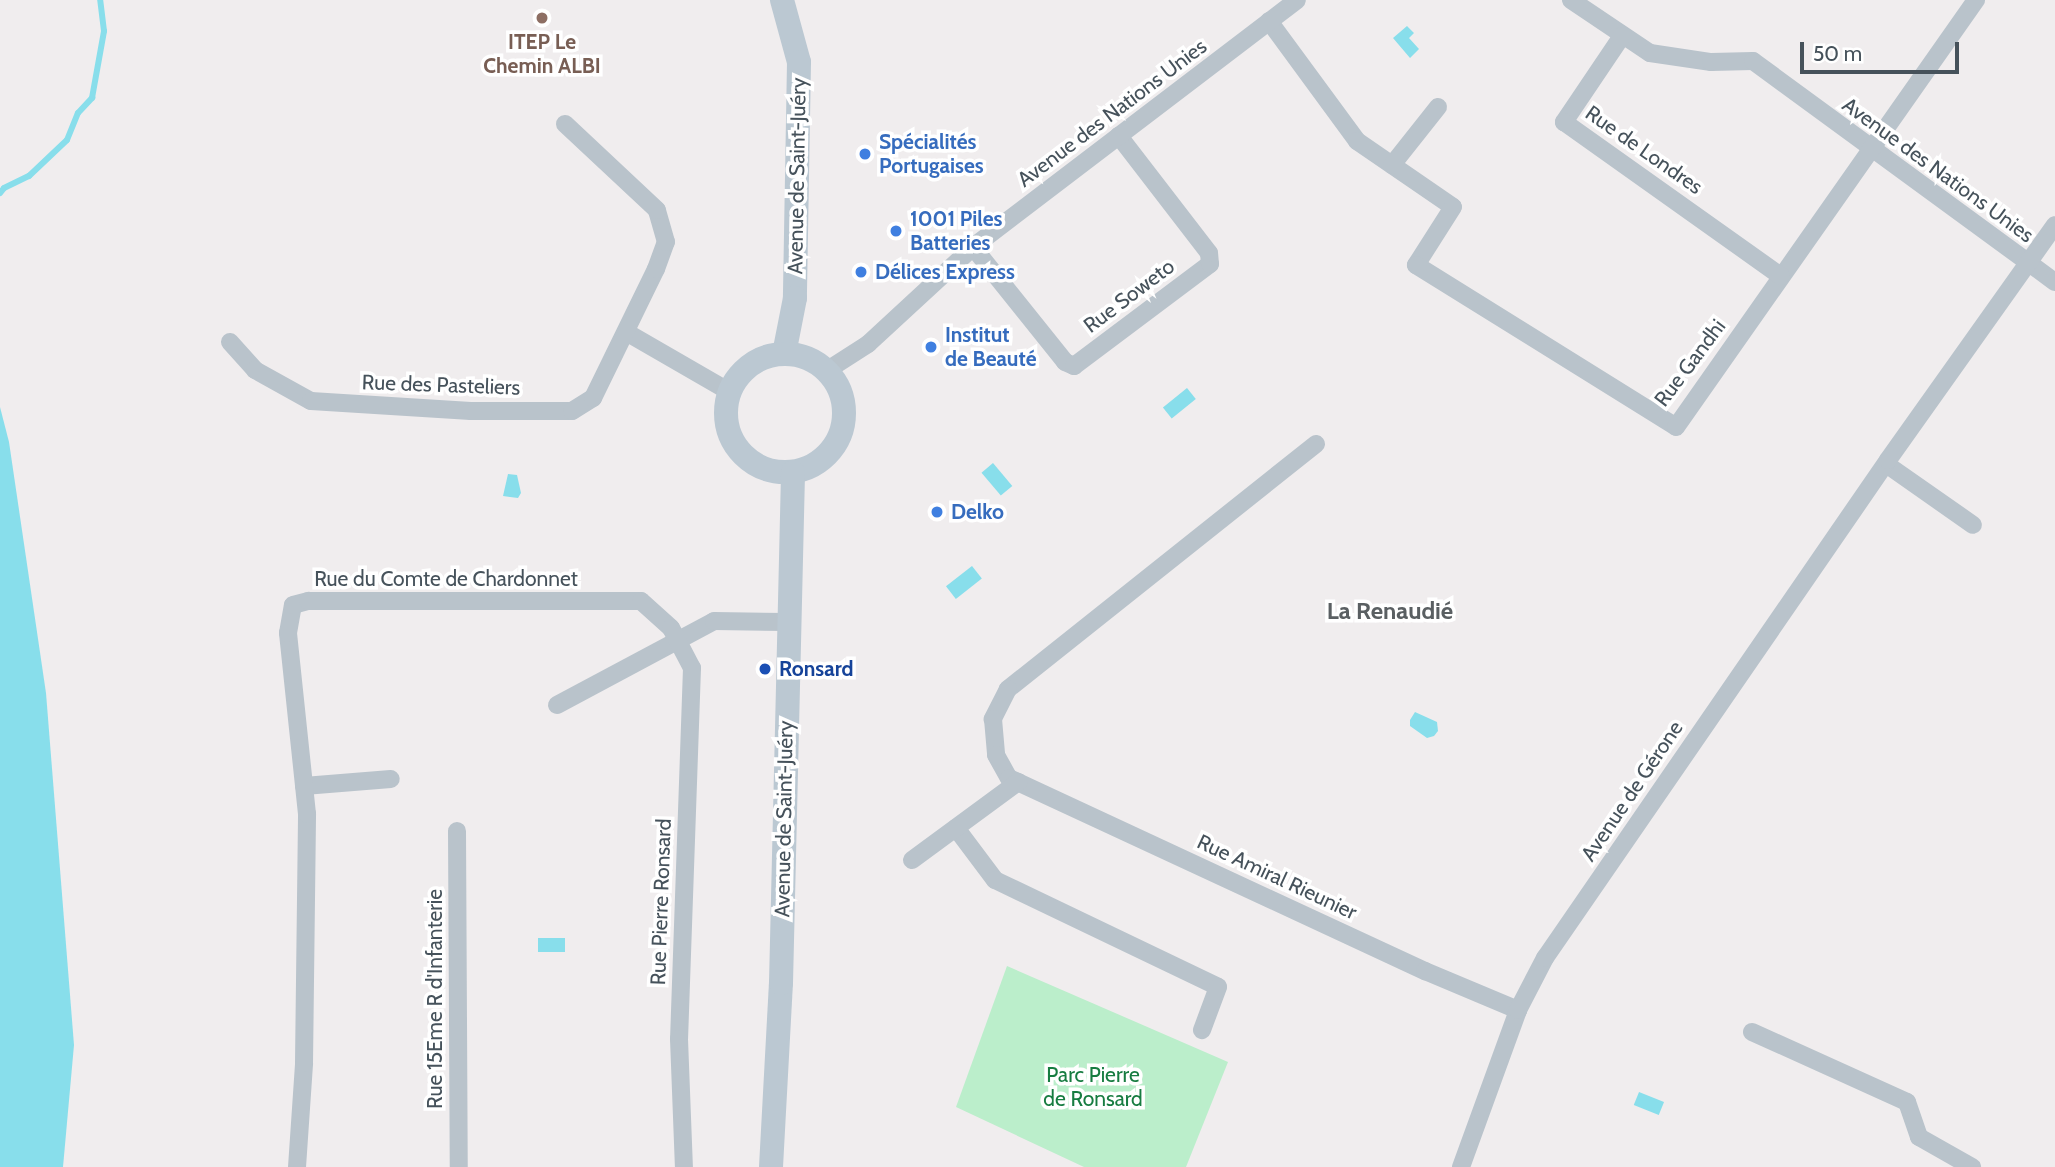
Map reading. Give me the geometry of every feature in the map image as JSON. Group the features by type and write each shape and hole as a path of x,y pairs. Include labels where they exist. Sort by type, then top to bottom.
{"main road":[{"name":"Avenue de Saint-Juéry","path":"782,0 799,62 795,298 784,354"},
{"path":"784,354 814,361 826,370 838,386 844,404 844,422 838,440 826,456 811,466 793,472 772,471 754,463 738,450 729,432 726,411 730,391 751,364 784,354"},
{"name":"Avenue de Saint-Juéry","path":"771,1167 781,983 793,472"}],"street":[{"name":"Avenue des Nations Unies","path":"826,370 868,344 974,247 1297,0"},
{"name":"Avenue des Nations Unies","path":"1571,0 1650,53 1711,61 1753,61 1869,149 2055,282"},
{"name":"Rue Gandhi","path":"1269,21 1357,141 1453,207 1416,265 1676,427 1976,0"},
{"name":"Rue de Londres","path":"1622,36 1564,122 1781,276"},
{"path":"1392,165 1438,107"},
{"name":"Rue des Pasteliers","path":"230,342 255,370 312,401 471,411 572,411 593,398 656,269 666,242 657,210 565,124"},
{"name":"Rue Soweto","path":"974,247 1065,362 1074,366 1210,264 1209,253 1119,136"},
{"name":"Avenue de Gérone","path":"1461,1167 1518,1010 1552,948 1886,464 2055,225"},
{"path":"625,332 730,391"},
{"name":"Rue Amiral Rieunier","path":"1315,444 1008,689 993,719 996,755 1009,778 1425,971 1518,1010"},
{"path":"1886,464 1973,524"},
{"name":"Rue du Comte de Chardonnet","path":"297,1167 304,1063 307,814 288,633 293,605 308,601 641,601 671,628 677,642"},
{"path":"557,705 714,621 788,622"},
{"name":"Rue Pierre Ronsard","path":"677,642 692,668 679,1039 684,1167"},
{"path":"304,786 391,779"},
{"path":"912,860 1018,782"},
{"path":"956,828 995,880 1218,987 1202,1030"},
{"name":"Rue 15Eme R d'Infanterie","path":"457,831 459,1167"},
{"path":"1752,1032 1907,1102 1919,1137 1972,1167"}],"green space":[{"name":"Parc Pierre de Ronsard","path":"1007,966 1228,1062 1186,1167 1084,1167 956,1107"}],"water":[{"path":"1407,26 1414,33 1409,38 1419,49 1410,58 1393,38"},
{"path":"1187,388 1196,399 1172,418 1163,408"},
{"path":"0,407 9,442 46,693 74,1045 63,1167 0,1167"},
{"path":"993,463 1012,486 1001,496 982,473"},
{"path":"508,474 517,475 521,493 518,498 503,496"},
{"path":"972,566 982,579 956,599 946,586"},
{"path":"1415,712 1437,722 1438,731 1434,736 1427,738 1410,726"},
{"path":"538,938 565,938 565,952 538,952"},
{"path":"1639,1092 1664,1102 1659,1115 1634,1105"}],"waterway":[{"path":"0,193 4,188 29,176 67,140 78,113 92,98 104,31 100,0"}],"place":[{"name":"ITEP Le Chemin ALBI","path":"542,18"},
{"name":"Spécialités Portugaises","path":"865,154"},
{"name":"1001 Piles Batteries","path":"896,231"},
{"name":"Délices Express","path":"861,272"},
{"name":"Institut de Beauté","path":"931,347"},
{"name":"Delko","path":"937,512"},
{"name":"Ronsard","path":"765,669"}],"district":[{"name":"La Renaudié","path":"1390,611"}]}
